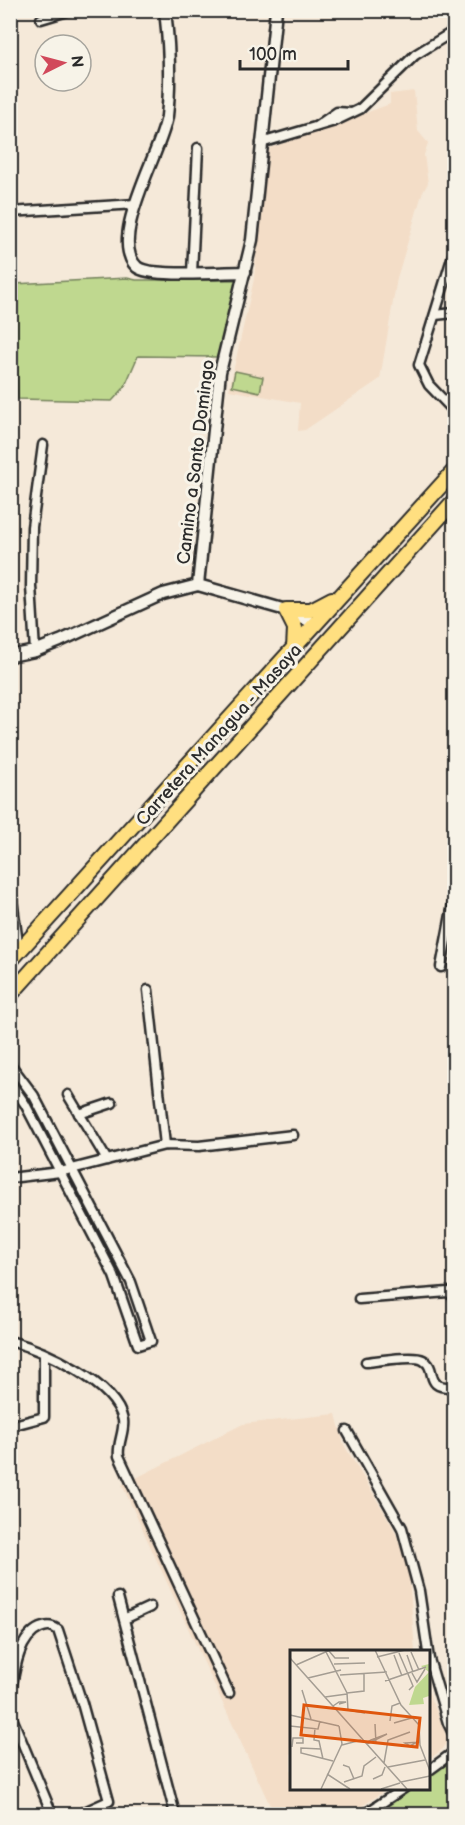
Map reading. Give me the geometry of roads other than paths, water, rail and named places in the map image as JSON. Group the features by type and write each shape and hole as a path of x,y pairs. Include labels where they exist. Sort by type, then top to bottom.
{"highway":[{"name":"Carretera Managua - Masaya","path":"15,956 294,649 341,593 454,471"},
{"name":"Carretera Managua - Masaya","path":"10,995 454,501"},
{"path":"294,649 295,628 286,610 311,610 341,593"},
{"path":"250,730 252,720 304,662 312,646 315,624 340,615 365,599"}],"street":[{"path":"42,19 71,10"},
{"path":"165,10 169,39 167,115 164,132 136,204 128,247 130,257 137,267 153,273 245,272"},
{"name":"Camino a Santo Domingo","path":"198,585 220,372 252,240 276,10"},
{"path":"261,143 316,127 351,113 374,98 415,55 454,31"},
{"path":"192,273 198,148"},
{"path":"10,212 136,204"},
{"path":"454,252 419,365 429,385 454,411"},
{"path":"435,315 454,313"},
{"path":"35,651 31,586 32,527 43,445"},
{"path":"10,656 35,651 163,594 198,585 286,610 315,624"},
{"path":"10,884 15,956"},
{"path":"441,967 454,899"},
{"path":"148,990 165,1145"},
{"path":"10,1064 34,1096 131,1282 151,1341 138,1345 114,1276 25,1104 10,1082"},
{"path":"68,1095 106,1160"},
{"path":"79,1114 112,1103"},
{"path":"10,1178 60,1172 165,1145 199,1146 293,1134"},
{"path":"358,1299 448,1292 454,1298"},
{"path":"10,1341 44,1354 87,1377 109,1396 117,1408 123,1421 117,1445 119,1456 229,1693"},
{"path":"10,1426 44,1417 44,1354"},
{"path":"366,1362 419,1358 427,1364 435,1383 440,1387 454,1387"},
{"path":"347,1431 402,1528 419,1591 428,1650"},
{"path":"118,1597 175,1815"},
{"path":"124,1619 150,1607"},
{"path":"10,1697 24,1643 31,1633 38,1629 47,1626 54,1627 58,1630 82,1702 110,1801 81,1814"},
{"path":"429,1659 448,1724 454,1735"},
{"path":"10,1713 52,1815"},
{"path":"429,1770 454,1752"},
{"path":"365,1815 403,1789"}]}
